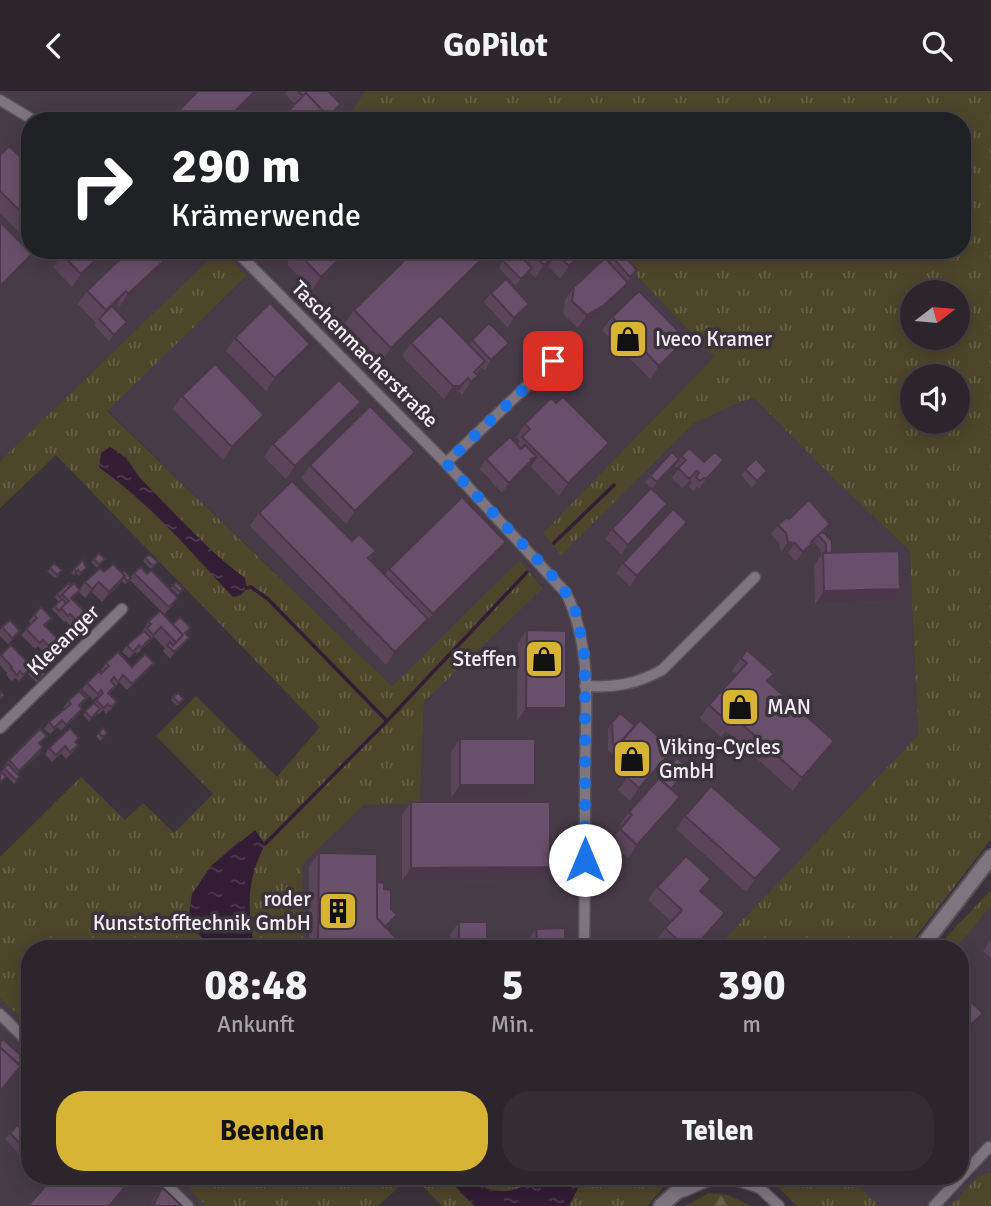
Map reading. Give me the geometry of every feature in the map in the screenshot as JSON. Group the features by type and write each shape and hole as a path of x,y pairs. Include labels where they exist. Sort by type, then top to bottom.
{"main road":[{"path":"927,940 991,857"},
{"path":"661,1206 684,1185"}],"street":[{"path":"0,100 21,113"},
{"name":"Taschenmacherstraße","path":"244,259 446,463 566,593 577,615 584,653 585,686 584,940"},
{"path":"446,463 553,361"},
{"path":"585,686 628,685 662,670 755,577"},
{"name":"Kleeanger","path":"0,728 122,609"},
{"path":"0,1014 21,1035"},
{"path":"969,1169 990,1147"},
{"path":"167,1185 188,1206"},
{"path":"675,1194 701,1185"},
{"path":"751,1185 759,1188"},
{"path":"756,1185 779,1206"},
{"path":"934,1206 954,1185"}],"shaded area":[{"path":"0,91 365,91 351,112 21,112 21,259 210,259 0,461"},
{"path":"230,259 621,259 714,357 543,533 561,554 694,423 753,397 910,551 918,735 724,940 303,940 301,864 364,805 420,804 424,702 543,587 519,560 392,686 107,410 247,277"},
{"path":"991,906 991,1173 978,1176 950,1206 880,1206 857,1185 969,1185 969,940 963,940"},
{"path":"0,998 21,1018 21,1185 185,1185 206,1206 0,1206"}],"green space":[{"path":"365,91 991,91 991,839 913,940 724,940 918,735 910,551 753,397 694,423 561,555 543,533 714,357 621,259 971,259 971,112 351,112"},
{"path":"210,259 231,259 247,276 107,411 392,686 519,560 543,588 424,702 420,804 364,805 302,864 303,940 253,940 250,920 251,884 265,844 239,841 211,866 192,894 188,923 204,940 21,940 21,1018 0,998 0,857 81,777 125,820 143,803 174,833 213,794 156,736 196,696 277,777 320,727 56,455 0,508 0,461","holes":["126,456 140,478 225,564 245,578 233,597 153,513 99,468"]},
{"path":"991,890 991,906 963,940 944,940"},
{"path":"991,1173 991,1206 950,1206 978,1176"},
{"path":"185,1185 401,1185 378,1206 206,1206"},
{"path":"422,1185 462,1185 460,1193 475,1206 442,1206"},
{"path":"479,1185 526,1185 511,1191"},
{"path":"665,1185 647,1206 569,1206 579,1186"},
{"path":"776,1185 857,1185 880,1206 797,1206"},
{"path":"709,1193 728,1195 751,1206 686,1206"}],"water":[{"path":"110,447 126,459 138,476 192,532 245,578 247,588 241,595 233,597 153,512 99,467 101,453"},
{"path":"255,830 265,844 251,883 250,920 253,940 204,940 188,923 192,894 211,866"},
{"path":"478,1185 505,1191 525,1185 580,1185 569,1206 475,1206 455,1186"}],"building":[{"path":"198,91 255,91 234,112 177,112"},
{"path":"298,91 328,91 341,104 333,112 324,112 306,93 303,96"},
{"path":"306,93 324,112 287,112"},
{"path":"9,146 21,157 21,212 0,191 0,155"},
{"path":"0,222 21,243 21,259 27,259 0,286"},
{"path":"67,259 97,259 81,274"},
{"path":"120,259 166,259 128,294 126,291 106,310 87,291"},
{"path":"304,259 339,259 321,277"},
{"path":"406,259 482,259 391,348 354,310"},
{"path":"523,259 532,268 521,279 503,261"},
{"path":"538,259 551,259 544,265"},
{"path":"562,259 576,259 569,266"},
{"path":"604,259 628,283 604,305 587,315 572,301 574,287"},
{"path":"614,259 627,259 637,270 630,277"},
{"path":"506,279 529,304 514,318 491,293"},
{"path":"639,291 686,339 659,366 612,317"},
{"path":"270,303 310,344 275,378 235,338"},
{"path":"112,306 127,322 114,335 99,319"},
{"path":"440,315 485,361 474,372 478,376 471,382 468,378 460,386 453,386 411,343"},
{"path":"489,323 509,343 491,360 472,340"},
{"path":"215,364 264,415 232,447 182,396"},
{"path":"339,380 361,402 295,466 273,444"},
{"path":"563,397 609,443 568,483 522,437 530,429 525,424 551,398 556,403"},
{"path":"370,406 415,452 355,511 310,465"},
{"path":"510,437 521,449 525,445 537,457 531,459 509,483 486,459"},
{"path":"689,448 704,462 715,452 724,460 706,479 700,481 696,477 699,473 697,471 689,479 678,468 686,460 681,456"},
{"path":"672,452 679,459 657,482 650,476"},
{"path":"756,459 767,471 757,481 745,469"},
{"path":"292,481 352,541 359,534 376,551 368,558 428,619 395,652 259,513"},
{"path":"651,488 667,504 628,545 612,529"},
{"path":"462,497 506,542 433,614 389,569"},
{"path":"809,500 830,524 803,552 795,543 788,542 786,533 778,525 787,517 789,519"},
{"path":"673,509 687,522 637,576 623,563"},
{"path":"823,532 832,541 832,553 826,553 826,544 818,535"},
{"path":"899,551 900,589 824,591 823,553"},
{"path":"99,553 105,559 99,565 94,559"},
{"path":"149,554 158,562 153,566 145,558"},
{"path":"83,560 86,568 81,573 78,570 76,572 74,569"},
{"path":"54,563 62,570 57,575 50,568"},
{"path":"113,564 125,576 109,592 99,582 92,589 85,582 100,568 104,572"},
{"path":"141,567 147,574 151,570 178,598 169,607 134,573"},
{"path":"125,571 131,578 127,581 122,573"},
{"path":"176,582 183,589 180,592 173,585"},
{"path":"69,583 71,585 60,597 57,594"},
{"path":"74,583 80,590 71,598 87,614 78,622 61,608 69,601 62,594"},
{"path":"62,599 66,603 59,611 55,606"},
{"path":"41,607 52,618 44,625 59,640 51,648 43,640 40,643 26,629 37,618 34,615"},
{"path":"160,611 183,635 176,642 161,627 153,635 147,628 151,624 148,622"},
{"path":"180,617 191,628 185,633 189,638 174,652 167,645 170,642 173,646 183,635 173,624"},
{"path":"10,620 20,631 12,638 2,627"},
{"path":"527,630 566,631 566,708 526,708"},
{"path":"144,631 151,638 133,652 127,645"},
{"path":"11,645 32,667 23,675 20,671 17,675 1,655"},
{"path":"747,650 774,674 767,681 834,741 802,778 735,718 730,724 709,705 747,663 741,658"},
{"path":"118,652 132,667 145,654 154,663 132,684 123,675 118,682 114,677 111,681 115,686 108,693 117,702 104,708 96,700 103,693 101,690 98,694 87,683 99,671 101,674 109,666 106,663"},
{"path":"32,657 37,662 33,666 28,661"},
{"path":"36,665 45,674 39,680 30,671"},
{"path":"79,691 86,698 79,705 82,709 66,725 62,720 54,728 49,722 71,704 68,701"},
{"path":"178,693 184,699 179,703 173,697"},
{"path":"94,703 100,709 91,718 85,711"},
{"path":"620,713 635,726 617,747 613,744 612,722"},
{"path":"640,720 673,750 639,788 627,777 642,760 621,741"},
{"path":"70,728 79,738 75,742 78,745 70,752 65,746 56,755 49,748"},
{"path":"103,728 107,733 103,737 99,733"},
{"path":"40,729 47,736 39,743 43,747 19,771 9,760"},
{"path":"460,739 535,739 535,785 460,785"},
{"path":"677,758 689,768 671,789 659,779"},
{"path":"8,764 20,777 16,780 4,768"},
{"path":"0,771 6,777 0,783"},
{"path":"659,778 680,797 637,845 620,829 632,815 629,812"},
{"path":"711,786 782,849 755,879 685,816"},
{"path":"411,802 550,802 550,867 411,868"},
{"name":"roder Kunststofftechnik GmbH","path":"319,853 377,854 377,918 398,940 318,940"},
{"path":"686,856 711,879 700,891 725,913 701,940 678,940 665,928 682,910 657,887"},
{"path":"377,882 384,883 384,889 391,890 391,909 397,915 385,927 377,918"},
{"path":"459,922 487,922 487,940 459,940"},
{"path":"565,928 565,940 537,940 536,929"},
{"path":"969,1000 983,1013 969,1026"},
{"path":"3,1039 21,1055 18,1064 0,1049"},
{"path":"0,1049 21,1066 0,1091"},
{"path":"17,1125 21,1129 21,1145 10,1133"},
{"path":"46,1185 127,1185 109,1206 28,1206"},
{"path":"162,1187 182,1206 153,1206"}],"waterway":[{"path":"554,543 614,485"},
{"path":"265,844 387,721 527,572"},
{"path":"247,588 251,587 268,599 387,721"}],"place":[{"name":"Iveco Kramer","path":"628,339"},
{"name":"Steffen","path":"544,659"},
{"name":"MAN","path":"740,707"},
{"name":"Viking-Cycles GmbH","path":"632,759"},
{"name":"roder Kunststofftechnik GmbH","path":"338,911"}],"route":[{"path":"553,361 446,463 550,573 566,593 577,615 584,653 585,860"}]}
